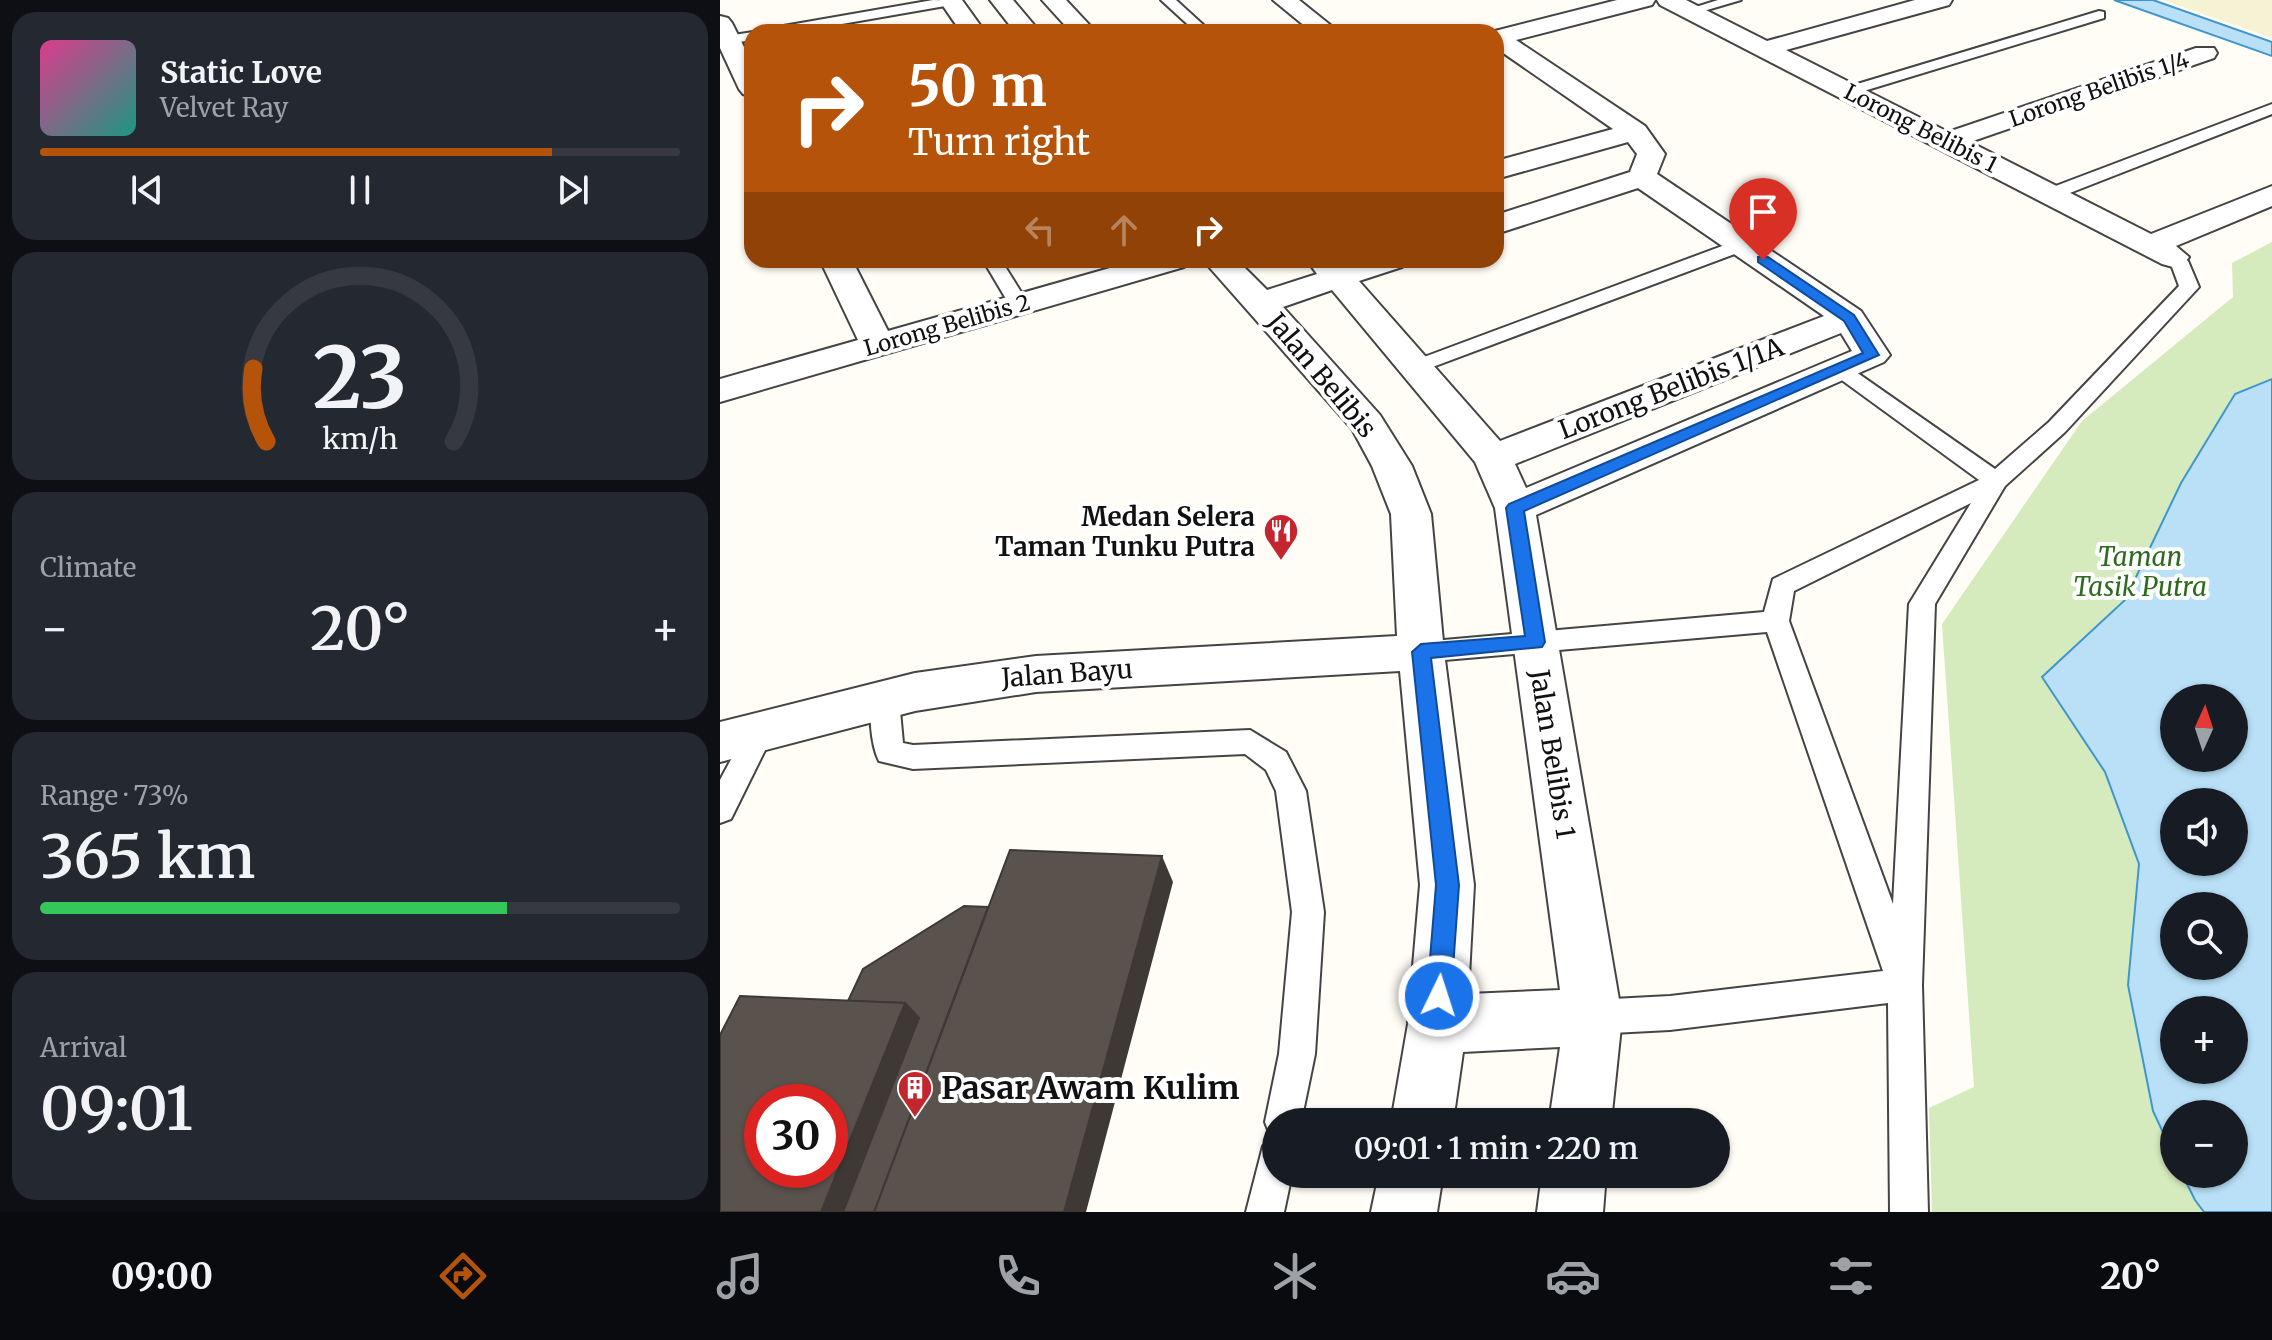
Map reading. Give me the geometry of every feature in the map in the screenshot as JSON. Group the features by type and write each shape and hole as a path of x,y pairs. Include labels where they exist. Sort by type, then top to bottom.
{"street":[{"path":"950,0 967,24"},
{"path":"1001,0 1021,24"},
{"path":"1053,0 1076,24"},
{"path":"1284,0 1316,24"},
{"path":"1504,36 1644,0"},
{"path":"1764,49 1941,0"},
{"name":"Lorong Belibis 1","path":"1679,6 2162,251"},
{"path":"722,35 744,75"},
{"path":"1504,43 1635,132 1651,154 1642,177"},
{"name":"Lorong Belibis 1/4","path":"1947,141 2205,53"},
{"path":"1504,168 1635,132"},
{"path":"1504,222 1642,177"},
{"path":"1515,508 1872,355 1849,318 1642,177"},
{"path":"2162,251 2272,195"},
{"path":"840,268 878,345"},
{"name":"Lorong Belibis 2","path":"720,391 1139,268"},
{"name":"Jalan Belibis","path":"1227,268 1367,423 1392,466 1411,514 1421,652 1447,885 1437,1024 1424,1108"},
{"path":"1261,303 1330,269"},
{"name":"Jalan Belibis 1","path":"1330,269 1493,458 1515,508 1593,1017 1582,1108"},
{"name":"Lorong Belibis 1/1A","path":"1493,458 1849,318"},
{"name":"Jalan Bayu","path":"739,738 885,700 974,681 1036,674 1421,652"},
{"path":"1437,1024 1593,1017"},
{"path":"1404,1212 1408,1188"},
{"path":"1570,1212 1573,1188"}],"lane":[{"path":"842,0 856,24"},
{"path":"818,24 950,0"},
{"path":"1168,0 1195,24"},
{"path":"1679,6 1734,0"},
{"path":"1849,91 2099,15"},
{"path":"722,35 744,36"},
{"path":"2051,194 2272,109"},
{"path":"1415,367 1741,245"},
{"path":"1905,985 1776,621 1782,586 1996,481 2057,427 2189,287 2181,265 2162,251"},
{"path":"997,268 1019,305"},
{"path":"1839,369 1996,481"},
{"path":"1909,1212 1905,985 1922,604 1996,481"},
{"path":"1421,652 1776,621"},
{"path":"885,700 889,752 913,757 1250,742 1276,761 1291,791 1308,912 1297,1054 1286,1108"},
{"path":"720,810 739,738"},
{"path":"1593,1017 1670,1013 1905,985"},
{"path":"1265,1212 1270,1188"}],"shaded area":[{"path":"2163,0 2272,0 2272,38"}],"green space":[{"name":"Taman Tasik Putra","path":"2272,242 2272,1212 1932,1212 1929,1108 1974,1087 1942,624 2082,421 2233,297 2232,263"}],"water":[{"path":"2114,0 2153,0 2272,42 2272,56"},
{"path":"2272,379 2272,1212 2204,1212 2189,1188 2248,1188 2248,1100 2160,1100 2160,1126 2153,1111 2128,985 2139,864 2105,772 2042,677 2125,600 2181,483 2235,394"}],"building":[{"path":"1010,850 1162,856 1064,1212 874,1212"},
{"path":"964,906 988,907 874,1212 843,1212 919,1018 905,1003 848,1001 863,969"},
{"path":"740,996 905,1003 848,1145 848,1084 744,1084 744,1188 831,1188 821,1212 720,1212 720,1035"}],"place":[{"name":"Medan Selera Taman Tunku Putra","path":"1281,562"},
{"name":"Pasar Awam Kulim","path":"915,1119"}],"route":[{"path":"1439,996 1447,885 1421,652 1535,642 1515,508 1872,355 1849,318 1763,260"}]}
